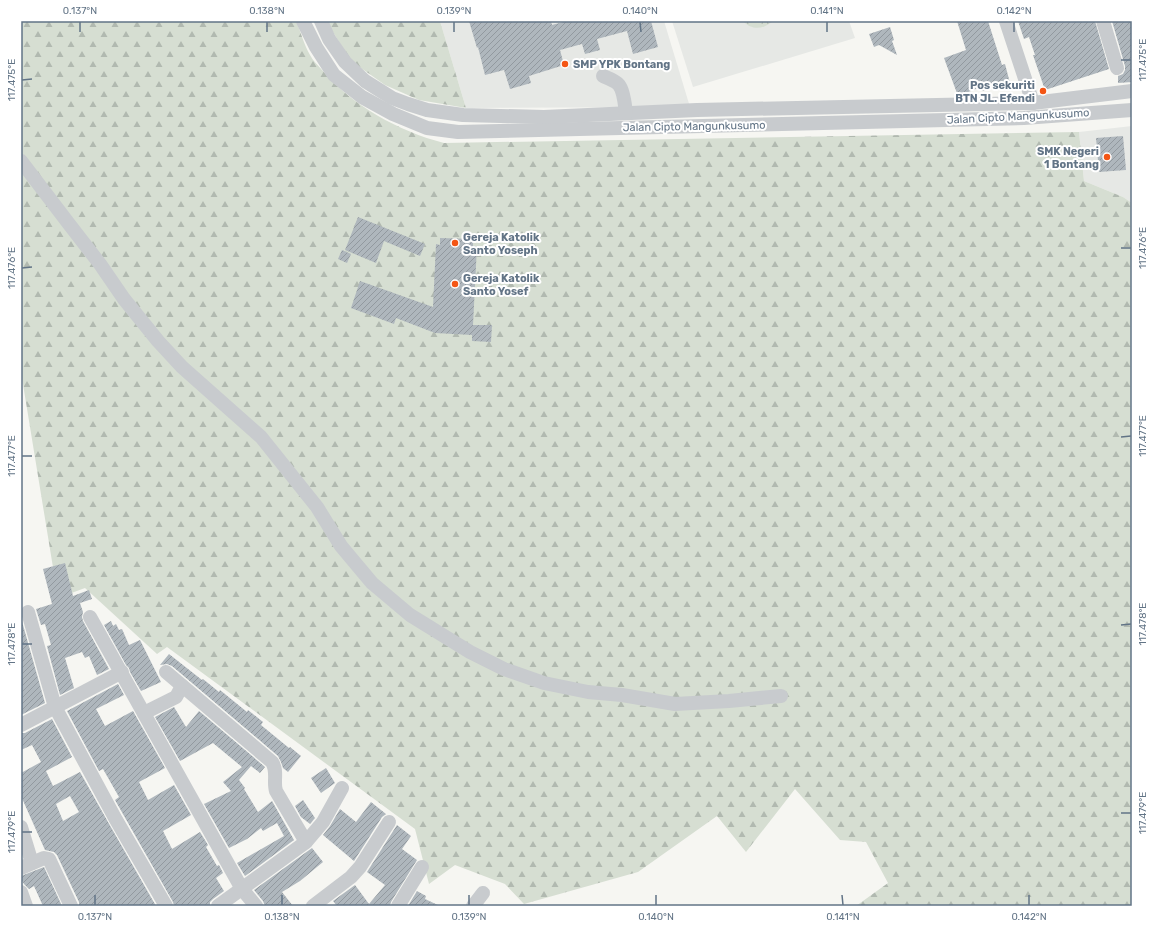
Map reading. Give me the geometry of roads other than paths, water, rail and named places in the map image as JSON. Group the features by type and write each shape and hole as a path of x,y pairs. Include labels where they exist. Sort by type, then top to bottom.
{"street":[{"name":"Jalan Cipto Mangunkusumo","path":"303,21 316,47 334,75 362,97 393,114 427,128 458,132 1024,118 1132,110"},
{"name":"Jalan Cipto Mangunkusumo","path":"321,21 329,39 345,62 365,81 392,98 408,104 427,110 463,114 544,117 626,113 1033,102 1132,91"},
{"path":"1006,21 1033,102"},
{"path":"1103,21 1117,68"},
{"path":"603,76 619,85 624,100 626,113"},
{"path":"863,106 864,122"},
{"path":"21,161 100,264 124,299 158,341 182,367 260,438 317,507 341,546 372,583 410,615 470,652 504,668 544,683 588,692 622,695 675,704 780,696"},
{"path":"28,612 55,707 115,818 166,906"},
{"path":"90,616 242,889 256,906"},
{"path":"21,725 122,672"},
{"path":"166,672 177,694 272,762 275,769 274,784 276,791 306,842"},
{"path":"144,713 177,694"},
{"path":"218,906 306,842 323,822 342,788"},
{"path":"313,906 351,877 360,867 389,822"},
{"path":"21,826 26,865 44,858 48,859 71,906"},
{"path":"398,906 422,866"},
{"path":"21,892 26,906"},
{"path":"473,906 483,893"}],"place":[{"name":"SMP YPK Bontang","path":"565,64"},
{"name":"Pos sekuriti BTN JL. Efendi","path":"1043,91"},
{"name":"SMK Negeri 1 Bontang","path":"1107,157"},
{"name":"Gereja Katolik Santo Yoseph","path":"455,243"},
{"name":"Gereja Katolik Santo Yosef","path":"455,284"}]}
